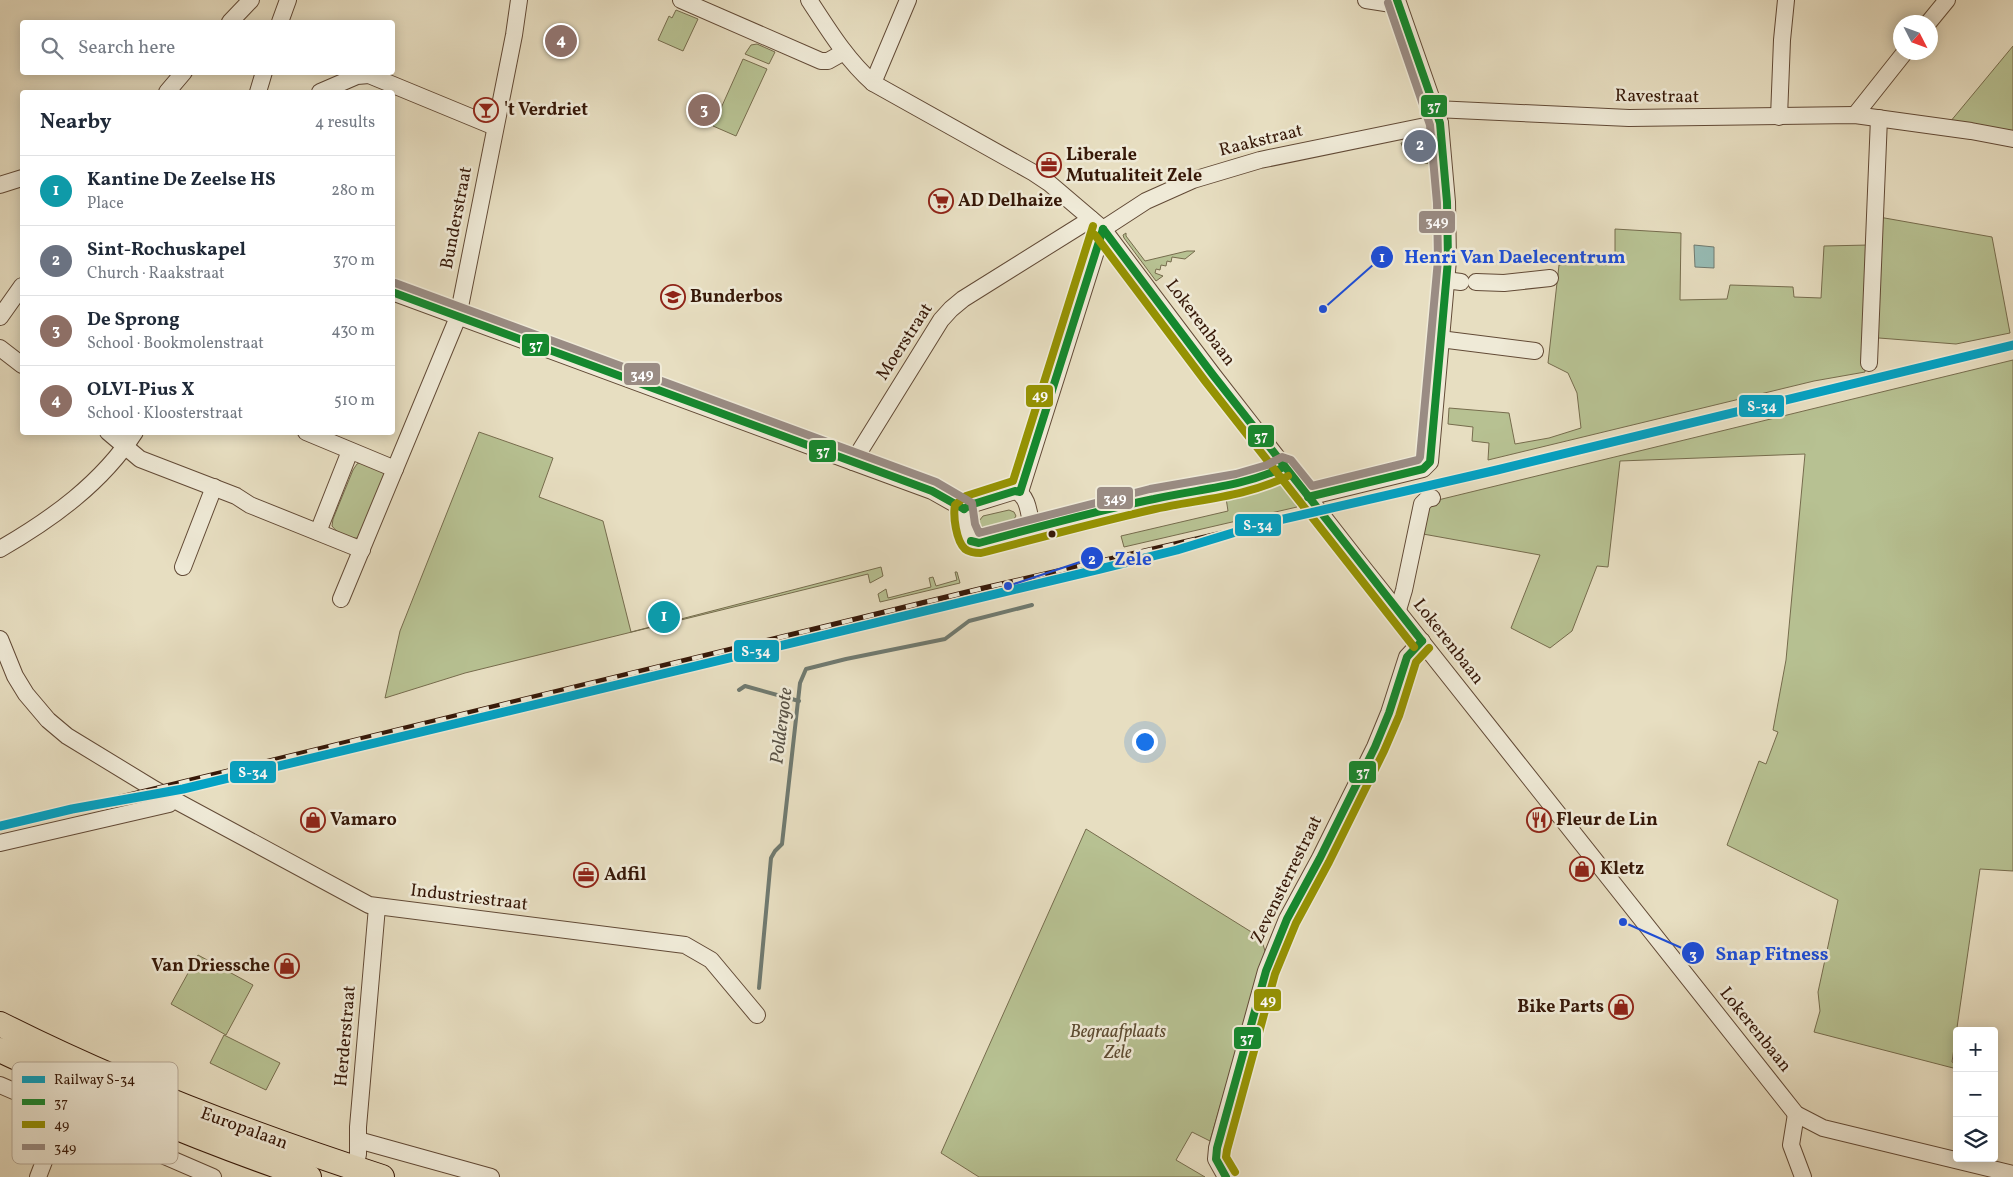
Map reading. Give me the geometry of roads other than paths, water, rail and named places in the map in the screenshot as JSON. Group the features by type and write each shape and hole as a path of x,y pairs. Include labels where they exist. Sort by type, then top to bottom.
{"highway":[{"name":"Europalaan","path":"0,1024 83,1062"},
{"name":"Europalaan","path":"0,1050 25,1062"},
{"name":"Europalaan","path":"178,1103 241,1128 382,1177"},
{"name":"Europalaan","path":"178,1128 258,1160 309,1177"}],"street":[{"path":"232,20 251,0"},
{"path":"281,20 288,0"},
{"name":"Bunderstraat","path":"341,599 458,317 514,35 518,0"},
{"path":"681,0 820,61 828,61 844,52"},
{"name":"Lokerenbaan","path":"809,0 844,52 859,71 873,83 1034,173 1049,183 1097,224 1284,467 1796,1114 1822,1128 2013,1174"},
{"path":"873,83 908,0"},
{"path":"1366,0 1398,2 1438,116 1447,202 1448,260 1461,281"},
{"path":"1779,117 1782,40 1786,0"},
{"path":"1935,15 1947,0"},
{"path":"1855,115 1899,60"},
{"path":"169,90 181,75"},
{"path":"259,90 263,75"},
{"path":"325,90 357,76 369,75 495,127"},
{"name":"Ravestraat","path":"1438,116 1629,118 1855,115 2013,139"},
{"name":"Raakstraat","path":"1097,224 1193,180 1260,160 1438,116"},
{"path":"1869,363 1879,118"},
{"path":"0,186 20,179"},
{"path":"1020,492 1097,224"},
{"name":"Moerstraat","path":"853,462 941,320 963,299 1097,224"},
{"path":"1461,281 1504,283 1550,278"},
{"path":"1308,497 1423,469 1430,462 1440,339 1461,281"},
{"path":"0,317 20,289"},
{"path":"395,293 853,462 932,492 964,509"},
{"path":"1440,339 1535,351"},
{"path":"0,348 20,363"},
{"path":"111,435 140,459 236,496 250,504 362,550"},
{"path":"0,549 57,514 94,482 126,448 134,435"},
{"path":"313,435 395,469"},
{"path":"318,532 350,451"},
{"path":"964,509 964,518 971,541 979,543 1152,499 1264,477 1284,467"},
{"path":"183,566 214,488"},
{"path":"964,509 970,505 1015,491 1020,492 1024,496 1032,528"},
{"path":"1398,610 1422,504 1427,499 1432,498"},
{"name":"Industriestraat","path":"0,639 15,676 26,694 48,720 84,747 173,799 369,904 377,907 684,945 711,960 757,1014"},
{"name":"Zevensterrestraat","path":"1226,1177 1216,1159 1216,1148 1266,970 1287,919 1376,747 1407,657 1422,641"},
{"path":"0,843 169,804 173,799"},
{"name":"Herderstraat","path":"356,1168 377,907"},
{"path":"0,1085 12,1090"},
{"path":"1796,1114 1791,1145 1803,1177"},
{"path":"358,1140 491,1177"},
{"path":"178,1162 213,1177"},
{"path":"38,1177 43,1164"}],"water":[{"path":"1694,245 1714,247 1714,268 1695,267"}],"waterway":[{"name":"Poldergote","path":"759,988 771,858 782,844 800,683 806,669 945,639 969,621 1032,605"},
{"path":"739,690 745,686 799,701"}],"railway":[{"path":"72,809 980,589 1262,524"}],"rail line":[{"name":"S-34","path":"0,826 72,809 183,789 1100,569 1177,550 1262,524 1497,470 2013,345"}],"place":[{"name":"OLVI-Pius X","path":"561,41"},
{"name":"'t Verdriet","path":"486,110"},
{"name":"De Sprong","path":"704,110"},
{"name":"Sint-Rochuskapel","path":"1420,146"},
{"name":"Liberale Mutualiteit Zele","path":"1049,165"},
{"name":"AD Delhaize","path":"941,201"},
{"name":"Bunderbos","path":"673,297"},
{"name":"Henri Van Daelecentrum","path":"1323,309"},
{"name":"Zele","path":"1008,586"},
{"name":"Kantine De Zeelse HS","path":"664,617"},
{"name":"Vamaro","path":"313,820"},
{"name":"Fleur de Lin","path":"1539,820"},
{"name":"Kletz","path":"1582,869"},
{"name":"Adfil","path":"586,875"},
{"name":"Snap Fitness","path":"1623,922"},
{"name":"Van Driessche","path":"287,966"},
{"name":"Bike Parts","path":"1621,1007"}],"park label":[{"name":"Begraafplaats Zele","path":"1118,1042"}]}
